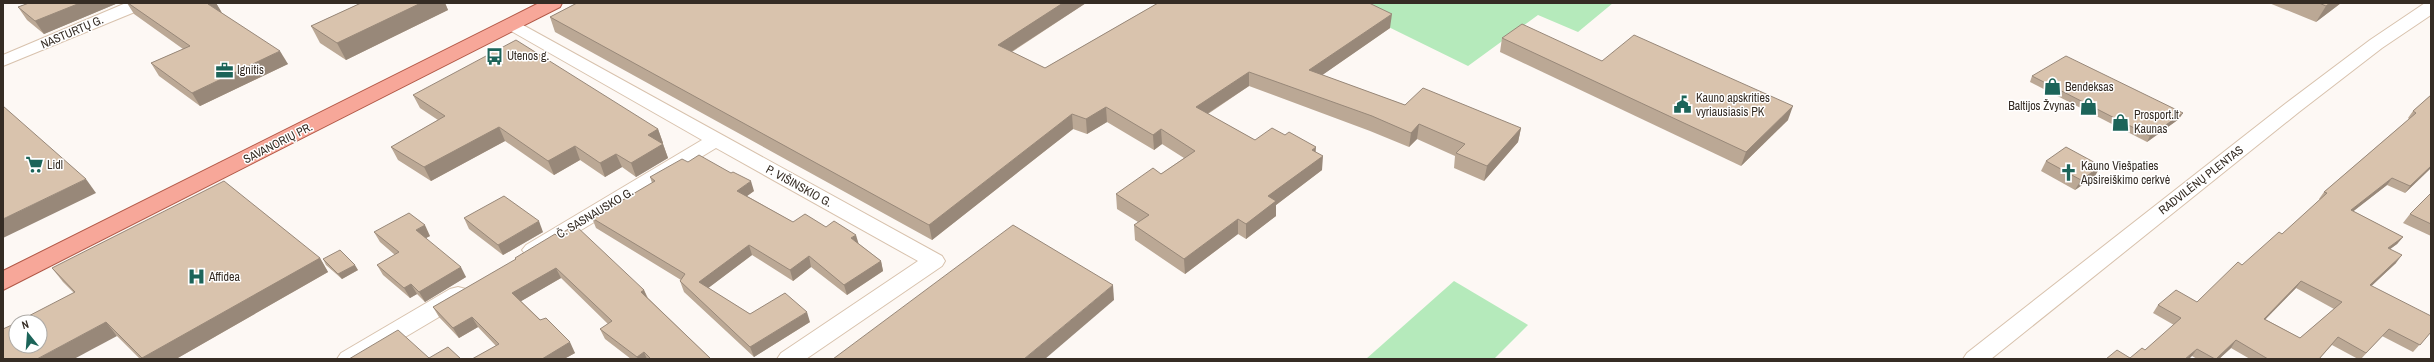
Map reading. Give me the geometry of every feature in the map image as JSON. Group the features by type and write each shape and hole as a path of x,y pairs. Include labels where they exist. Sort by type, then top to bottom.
{"main road":[{"name":"SAVANORIŲ PR.","path":"3,281 553,3"}],"street":[{"name":"NASTURTŲ G.","path":"3,61 141,3"},
{"name":"RADVILĖNŲ PLENTAS","path":"1975,359 2292,108 2376,44 2431,7"},
{"name":"P. VIŠINSKIO G.","path":"512,24 716,140 934,261 788,359"},
{"name":"Č. SASNAUSKO G.","path":"514,261 716,140"},
{"path":"349,359 473,286"}],"green space":[{"path":"1372,3 1613,3 1578,32 1538,15 1468,66 1358,12"},
{"path":"1454,281 1528,325 1494,359 1366,359"}],"building":[{"path":"29,3 80,3 35,21 18,7"},
{"path":"128,3 210,3 208,4 280,51 192,93 151,63 190,46"},
{"path":"361,3 421,3 337,43 311,26"},
{"path":"577,3 1063,3 998,45 1045,68 1158,3 1369,3 1392,14 1309,70 1405,105 1423,88 1521,128 1487,166 1456,153 1465,144 1419,124 1411,133 1372,116 1249,72 1196,107 1255,140 1272,128 1285,135 1289,132 1316,147 1312,150 1323,156 1268,196 1276,201 1246,224 1238,219 1184,259 1134,225 1149,215 1116,194 1153,168 1161,174 1195,151 1161,129 1153,135 1106,107 1086,119 1072,114 929,225 550,17"},
{"path":"2319,3 2330,3 2326,6"},
{"name":"Kauno apskrities vyriausiasis PK","path":"1522,24 1602,61 1634,35 1793,106 1746,152 1502,38"},
{"path":"516,40 658,129 648,135 663,144 631,163 616,154 600,163 575,146 548,161 499,127 424,167 391,147 445,116 413,95"},
{"path":"2066,56 2183,113 2150,136 2032,76"},
{"path":"2431,95 2431,166 2410,186 2392,178 2351,210 2403,237 2388,248 2402,255 2370,285 2431,316 2431,332 2420,345 2389,329 2366,353 2338,337 2319,359 2268,359 2236,340 2216,359 2197,349 2185,359 2106,359 2117,350 2130,358 2142,348 2145,350 2181,318 2158,305 2176,290 2197,302 2238,262 2242,265 2279,232 2282,234 2327,193 2324,192 2416,113 2413,111","holes":["2301,281 2342,302 2300,338 2264,319"]},
{"name":"Lidl","path":"3,106 86,179 3,219"},
{"path":"2066,147 2101,166 2081,180 2046,161"},
{"path":"699,155 731,173 733,172 751,181 737,191 793,222 805,214 826,227 834,221 856,235 851,238 881,261 844,285 809,256 790,270 749,245 699,282 750,314 785,293 807,312 750,347 680,281 685,274 592,218 655,181 650,177 682,159 688,162"},
{"name":"Affidea","path":"224,181 320,258 142,358 106,322 48,353 48,314 32,314 75,292 52,268"},
{"path":"2431,193 2431,224 2410,214"},
{"path":"504,196 539,221 498,245 464,218"},
{"path":"409,213 425,225 416,230 461,267 419,292 411,284 404,288 377,265 399,252 374,232"},
{"path":"575,225 644,290 641,292 711,359 651,359 644,352 637,357 600,329 612,321 556,268 512,293 540,320 546,318 570,342 542,359 472,359 499,344 472,317 453,328 433,307 516,259 515,258 555,234 557,236"},
{"path":"1013,225 1113,285 1024,359 833,359"},
{"path":"340,250 355,265 338,274 323,259"},
{"name":"Affidea","path":"8,327 8,354 46,354 37,359 3,359 3,329"},
{"path":"398,330 429,358 448,347 461,359 349,359"}],"place":[{"name":"Utenos g.","path":"494,56"},
{"name":"Ignitis","path":"224,70"},
{"name":"Bendeksas","path":"2052,87"},
{"name":"Kauno apskrities vyriausiasis PK","path":"1683,105"},
{"name":"Baltijos Žvynas","path":"2088,106"},
{"name":"Prosport.lt Kaunas","path":"2121,122"},
{"name":"Lidl","path":"34,165"},
{"name":"Kauno Viešpaties Apsireiškimo cerkvė","path":"2068,173"},
{"name":"Affidea","path":"196,277"}]}
